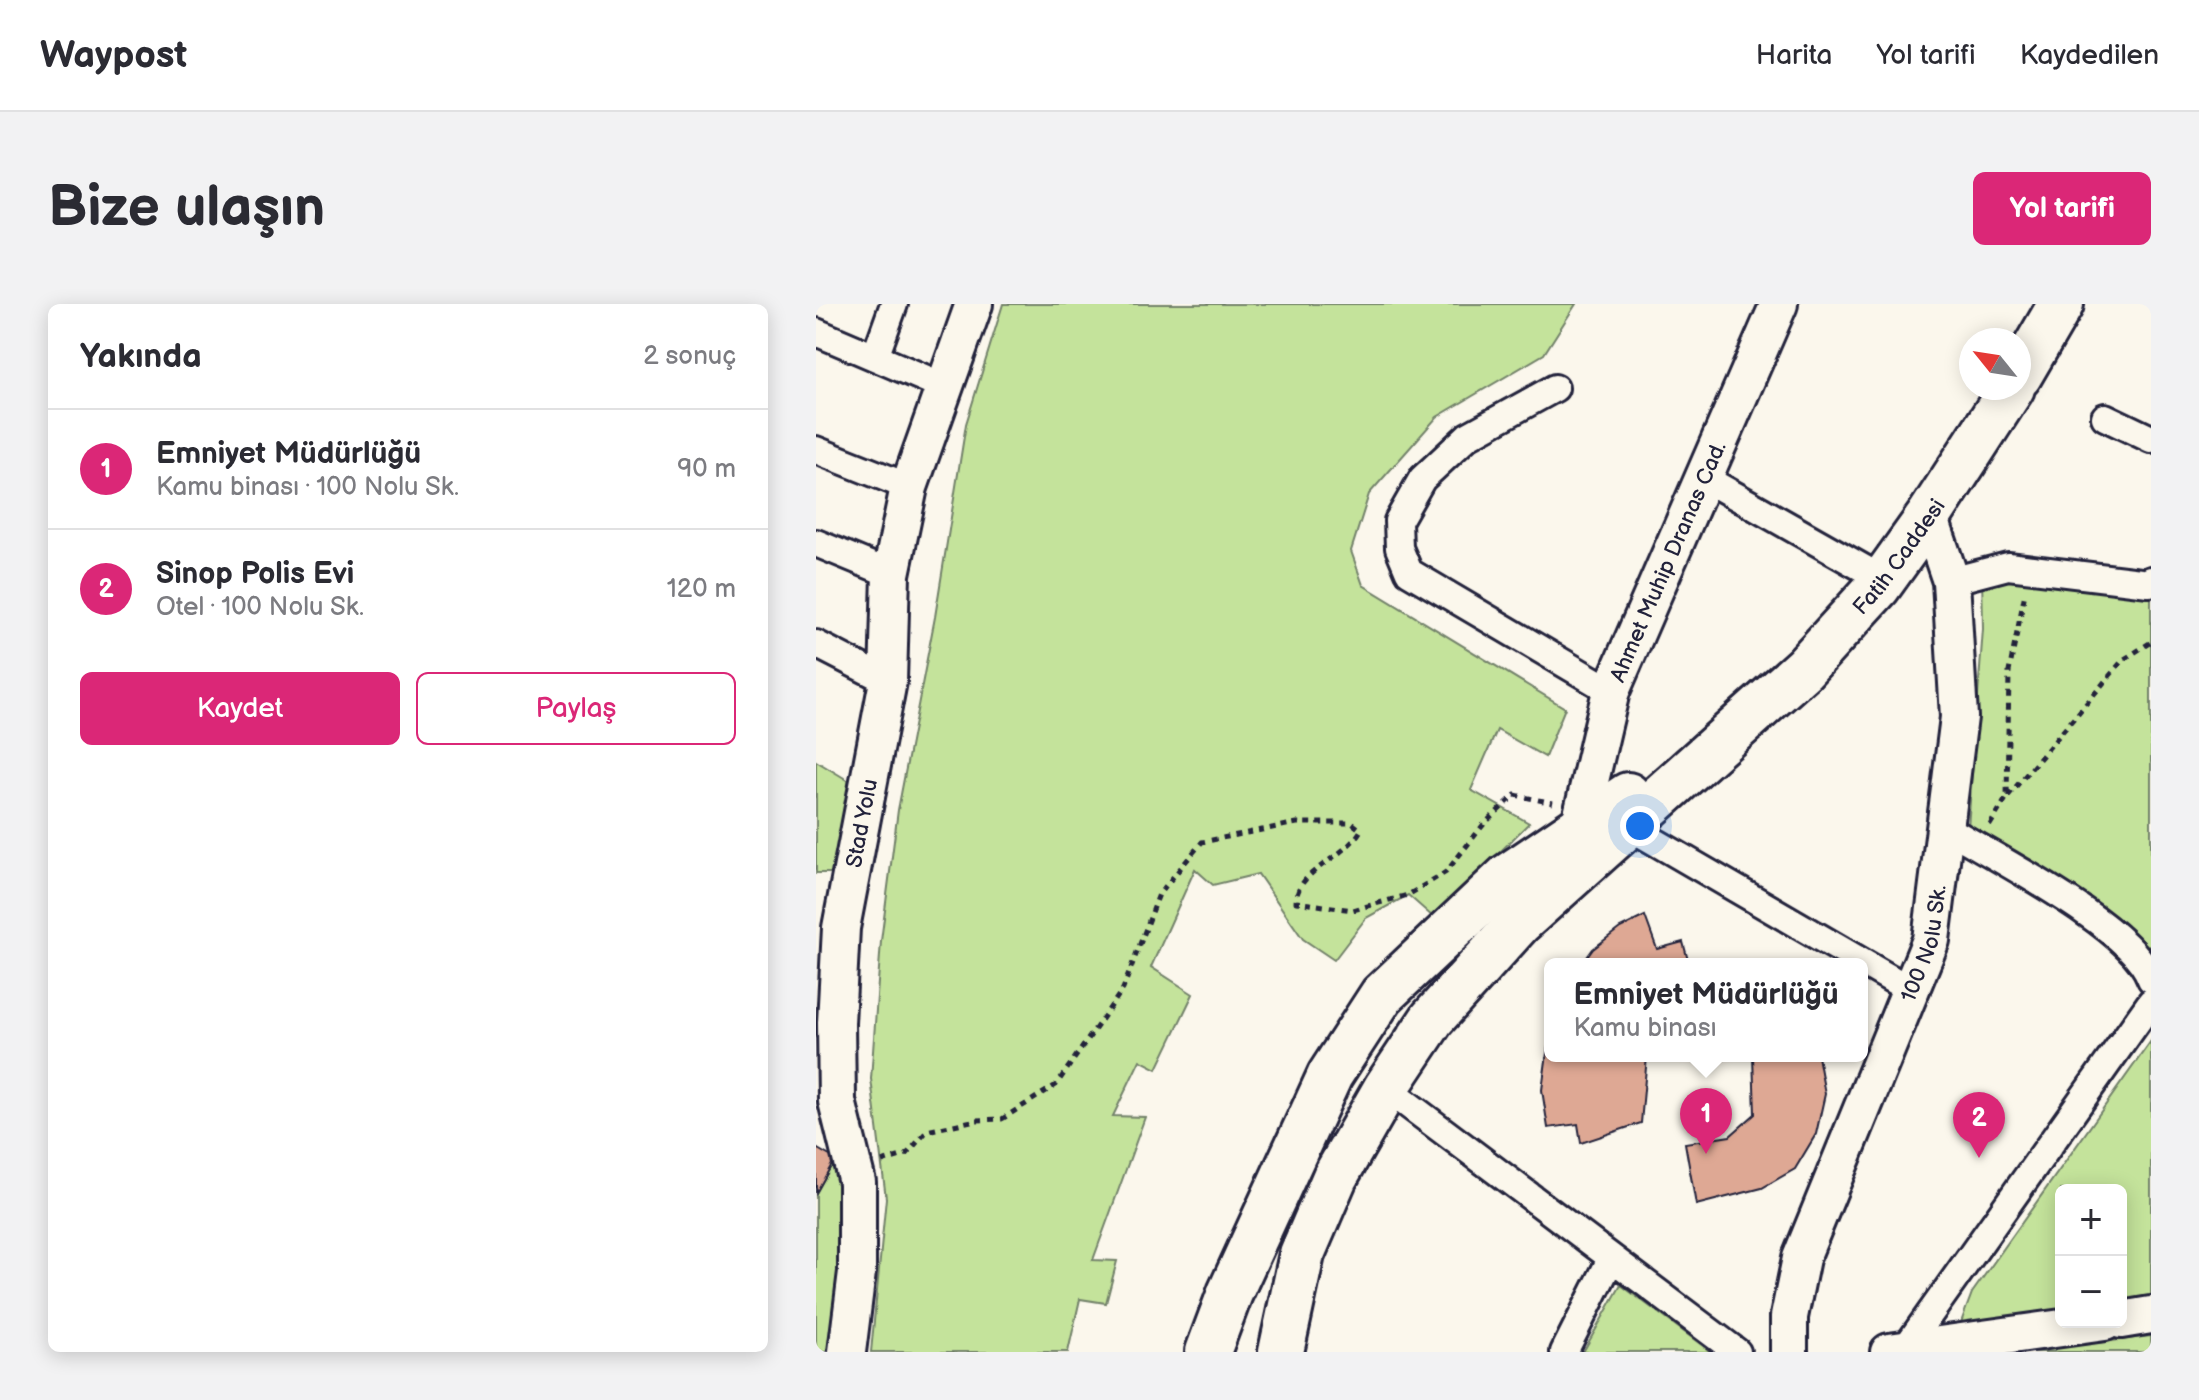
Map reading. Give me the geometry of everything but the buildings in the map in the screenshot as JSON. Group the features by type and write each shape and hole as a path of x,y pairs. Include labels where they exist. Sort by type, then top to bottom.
{"highway":[{"path":"2031,355 2061,304"},
{"name":"Fatih Caddesi","path":"1763,705 1804,668 1884,580 2004,400"},
{"path":"1281,1352 1302,1254 1335,1177 1386,1088 1432,1019 1520,922 1763,705"},
{"path":"1208,1352 1230,1293 1330,1075 1382,995 1508,876 1763,705"}],"street":[{"path":"875,357 894,304"},
{"name":"Stad Yolu","path":"847,1352 857,1272 857,1182 837,1101 836,1023 841,928 888,681 891,574 909,487 974,304"},
{"name":"Ahmet Muhip Dranas Cad.","path":"1579,828 1611,691 1779,304"},
{"path":"816,332 945,387"},
{"path":"1555,388 1468,436 1422,479 1398,521 1399,548 1409,572 1611,691"},
{"path":"2105,417 2151,439"},
{"path":"816,450 909,487"},
{"path":"1704,478 1884,580"},
{"name":"100 Nolu Sk.","path":"1789,1352 1789,1317 1801,1258 1931,940 1959,717 1951,581 1929,516"},
{"path":"816,543 891,574"},
{"path":"1951,581 2008,566 2150,581"},
{"path":"816,644 888,681"},
{"path":"1628,826 1855,958"},
{"path":"1945,827 2074,906 2151,963"},
{"path":"2127,944 2146,964 2151,979"},
{"path":"1868,965 1912,991"},
{"path":"1897,1351 2151,1002"},
{"path":"1386,1088 1737,1352"},
{"path":"1564,1352 1611,1259"},
{"path":"2127,1319 2151,1315"},
{"path":"1897,1351 2066,1328"}],"path":[{"path":"2007,797 2009,672 2021,601 2039,568"},
{"path":"1977,847 2007,797 2123,660 2151,642"},
{"path":"852,1162 869,1157 881,1162 907,1154 927,1131 976,1120 1002,1119 1056,1085 1123,989 1159,894 1202,842 1297,823 1352,823 1361,830 1352,845 1307,875 1297,888 1296,902 1353,910 1408,895 1446,872 1484,824 1515,795 1557,803 1579,828"}],"green space":[{"path":"1003,304 1576,304 1544,354 1437,417 1369,494 1351,551 1363,585 1565,708 1545,757 1497,730 1471,790 1529,823 1434,918 1408,895 1366,918 1334,960 1303,939 1258,874 1213,885 1195,869 1151,967 1193,994 1157,1069 1140,1060 1113,1116 1145,1117 1093,1260 1117,1261 1106,1303 1080,1299 1068,1352 871,1352 886,1198 871,1079 881,941 898,810 935,617 966,424"},
{"path":"1982,573 2151,583 2151,963 1967,841 1983,629"},
{"path":"816,761 859,787 851,873 816,873"},
{"path":"2151,1041 2151,1300 2127,1303 2127,1184 2055,1184 2055,1314 1960,1325 1972,1293"},
{"path":"835,1159 850,1169 831,1352 816,1352 816,1193"},
{"path":"1621,1285 1711,1352 1583,1352"},
{"path":"2151,1336 2151,1352 2022,1352"}],"place":[{"name":"Emniyet Müdürlüğü","path":"1706,1154"},
{"name":"Sinop Polis Evi","path":"1979,1158"}]}
